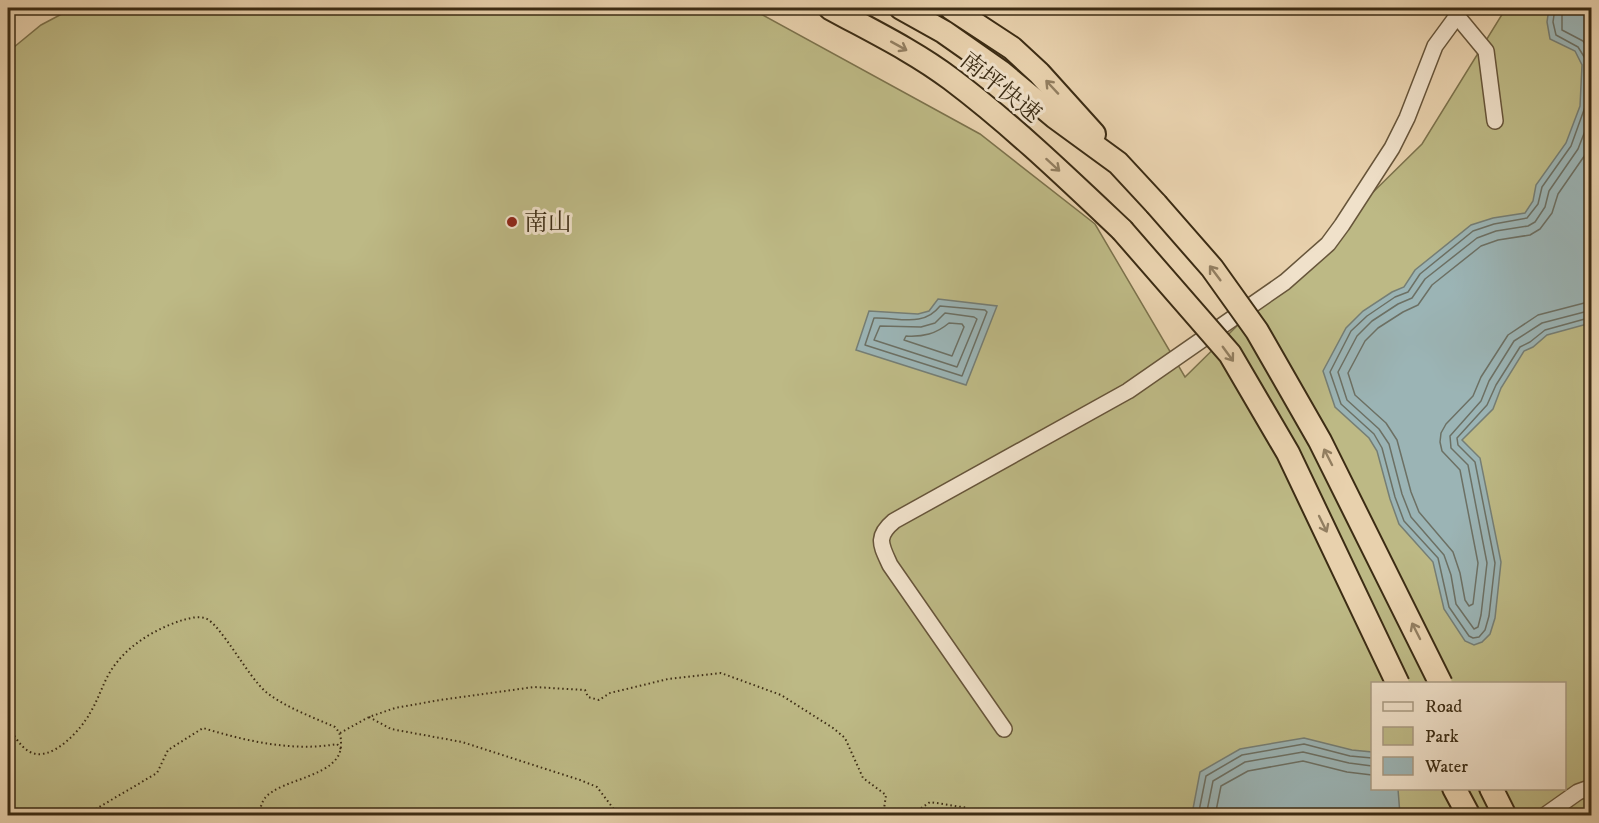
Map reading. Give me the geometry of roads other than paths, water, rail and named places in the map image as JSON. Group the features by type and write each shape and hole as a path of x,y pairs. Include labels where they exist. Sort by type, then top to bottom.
{"highway":[{"path":"812,8 859,24"},
{"name":"南坪快速","path":"830,8 916,56 950,78 1056,168 1122,230 1230,354 1288,453 1397,682"},
{"name":"南坪快速","path":"901,8 944,32 1001,72 1055,117 1118,163 1212,268 1257,331 1320,441 1440,682"},
{"path":"951,8 965,14 1012,48 1039,73 1082,119 1118,163"},
{"path":"1455,790 1469,816"},
{"path":"1492,790 1505,816"}],"street":[{"path":"1005,729 890,565 881,546 881,536 885,529 894,521 1128,391 1285,282 1328,244 1392,148 1407,118 1435,46 1459,12 1486,51 1495,121"},
{"path":"1544,816 1578,792 1592,788"}],"water":[{"path":"1549,8 1591,8 1591,323 1547,335 1533,347 1524,351 1501,388 1493,409 1462,440 1480,458 1501,562 1495,618 1490,634 1482,642 1474,645 1465,641 1444,609 1433,562 1399,524 1377,451 1369,438 1335,407 1323,371 1346,328 1363,311 1404,287 1415,270 1471,225 1493,218 1525,213 1533,201 1536,185 1566,143 1580,106 1582,65 1575,51 1550,39 1547,22"},
{"path":"938,299 997,306 966,385 856,350 869,311 918,314 929,311"},
{"path":"1304,738 1352,750 1371,752 1371,790 1398,790 1400,815 1192,814 1200,772 1240,749"}],"place":[{"name":"南山","path":"512,222"}]}
